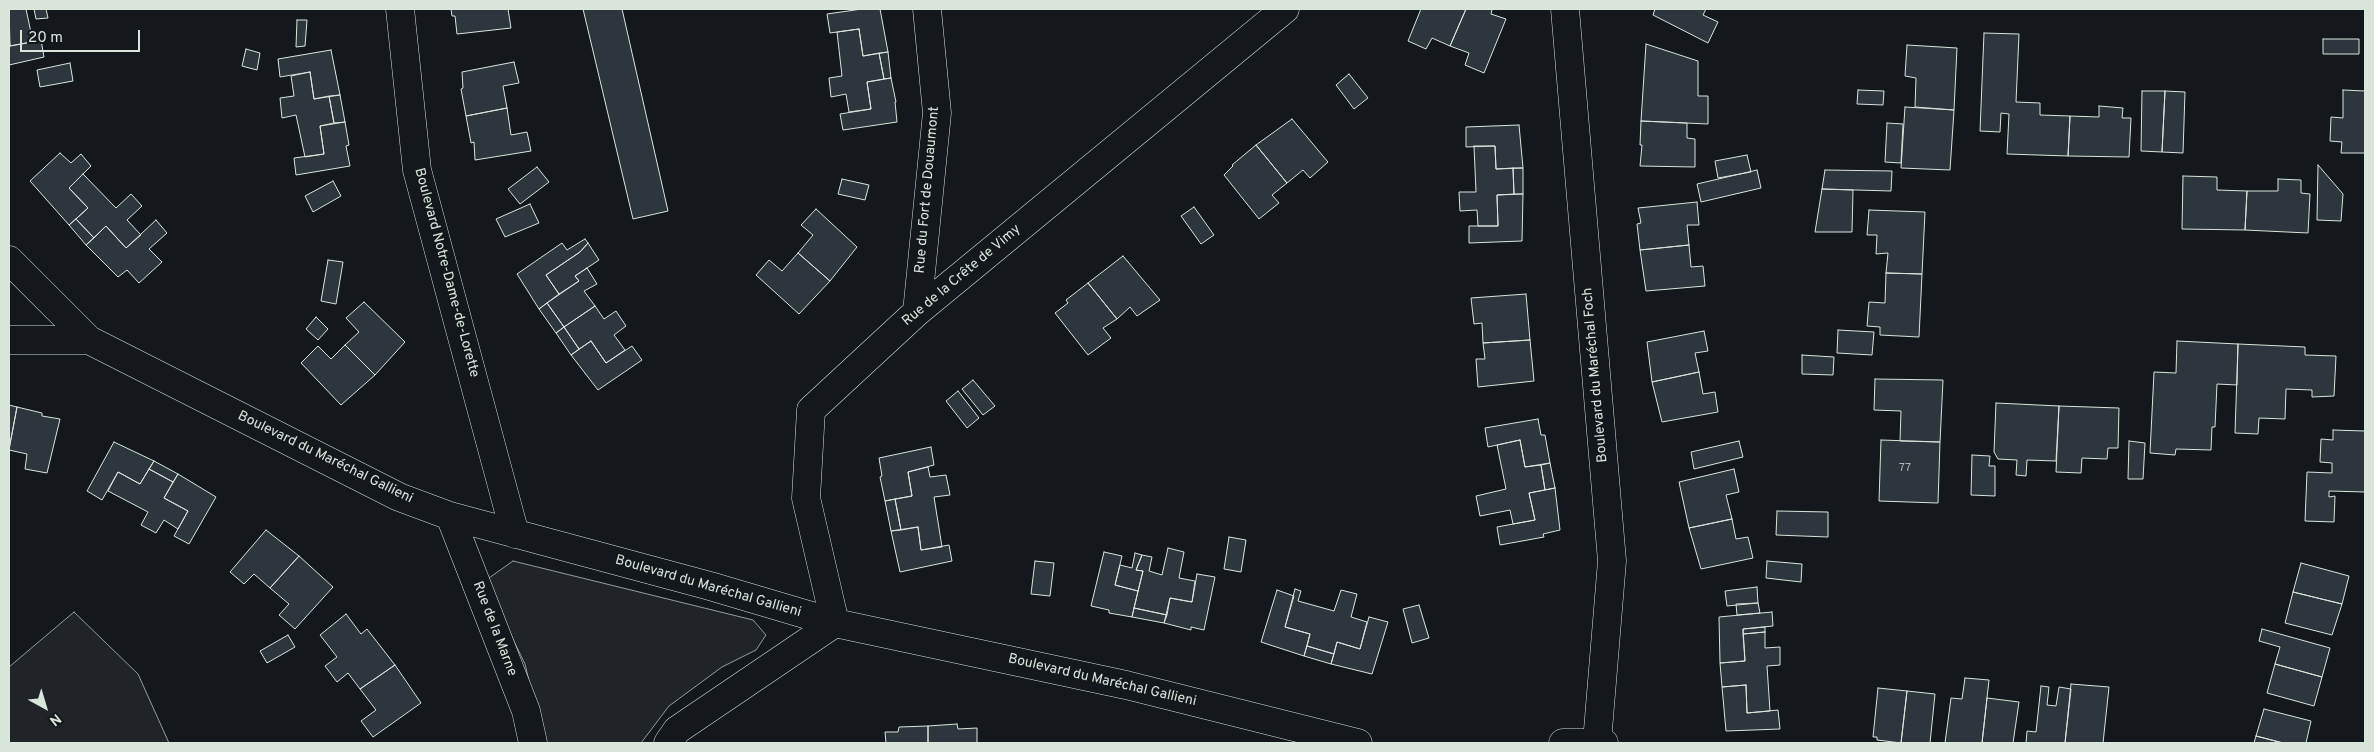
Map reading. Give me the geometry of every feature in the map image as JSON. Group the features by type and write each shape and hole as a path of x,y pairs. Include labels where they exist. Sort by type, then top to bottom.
{"street":[{"name":"Boulevard Notre-Dame-de-Lorette","path":"400,9 417,170 516,534"},
{"name":"Rue du Fort de Douaumont","path":"918,312 937,113 927,9"},
{"name":"Rue de la Crête de Vimy","path":"834,623 806,498 810,410 918,312 1285,9"},
{"name":"Boulevard du Maréchal Foch","path":"1565,9 1612,561 1601,742"},
{"path":"9,260 89,340"},
{"path":"9,340 89,340"},
{"name":"Boulevard du Maréchal Gallieni","path":"89,340 399,497 450,516 710,586 834,623 1126,685 1358,743"},
{"name":"Rue de la Marne","path":"450,516 526,711 533,743"},
{"path":"668,743 676,730 834,623"},
{"path":"1563,743 1601,742"}],"shaded area":[{"path":"513,561 753,620 766,635 756,650 722,667 669,706 641,743 544,743 525,664 492,596 489,578"},
{"path":"74,612 138,674 169,743 9,743 9,667"}],"building":[{"path":"9,9 26,9 33,42 10,46"},
{"path":"34,9 46,9 48,18 36,19"},
{"path":"451,9 508,9 511,28 457,34 455,16 452,16"},
{"path":"583,9 622,9 668,211 633,219"},
{"path":"862,9 880,9 888,52 863,56 859,29 830,33 827,14"},
{"path":"1421,9 1466,9 1450,46 1432,38 1426,49 1408,41"},
{"path":"1466,9 1489,9 1492,10 1491,14 1506,19 1484,73 1465,65 1469,53 1450,46"},
{"path":"1655,9 1706,9 1703,15 1718,22 1708,43 1653,15"},
{"path":"297,20 307,20 305,46 296,47"},
{"path":"859,29 863,56 879,53 884,79 867,82 871,109 849,112 846,94 831,97 829,78 842,76 837,32"},
{"path":"1984,33 2019,34 2016,102 2040,103 2040,115 2070,116 2068,156 2007,154 2009,114 2001,113 2000,132 1980,131"},
{"path":"9,38 10,46 41,40 44,57 9,65"},
{"path":"2323,39 2359,39 2359,54 2323,54"},
{"path":"1646,44 1698,61 1698,96 1708,96 1708,124 1641,121"},
{"path":"1907,45 1957,48 1954,110 1915,107 1916,78 1905,76"},
{"path":"246,49 260,53 257,70 242,66"},
{"path":"331,50 340,95 314,99 310,72 280,77 278,59"},
{"path":"888,52 891,78 884,79 879,53"},
{"path":"514,62 519,83 503,86 507,108 466,116 461,89 463,88 462,72"},
{"path":"70,63 73,81 40,87 37,70"},
{"path":"310,72 314,99 329,96 334,123 320,126 324,154 305,157 296,115 282,118 280,98 294,96 291,76"},
{"path":"1349,74 1368,98 1354,109 1336,85"},
{"path":"891,78 896,102 897,122 843,130 840,114 871,109 867,82"},
{"path":"1858,90 1884,91 1883,105 1857,104"},
{"path":"2343,90 2365,91 2365,153 2341,153 2342,142 2330,141 2331,117 2343,118"},
{"path":"2142,91 2165,91 2162,152 2141,151"},
{"path":"2165,91 2185,92 2183,153 2162,152"},
{"path":"340,95 345,122 334,123 329,96"},
{"path":"2099,106 2123,108 2122,118 2131,118 2129,157 2068,156 2070,116 2099,117"},
{"path":"1905,107 1954,110 1950,170 1901,168"},
{"path":"507,108 511,135 527,132 531,151 475,160 474,142 471,143 466,116"},
{"path":"1292,119 1328,162 1310,178 1303,170 1287,183 1256,145"},
{"path":"1641,121 1687,123 1687,138 1695,139 1695,167 1640,166 1642,145 1640,145"},
{"path":"345,122 349,145 346,146 350,166 296,175 294,158 324,154 320,126"},
{"path":"1887,123 1903,124 1901,163 1885,162"},
{"path":"1519,125 1523,168 1496,169 1495,146 1466,147 1466,127"},
{"path":"1256,145 1287,183 1272,195 1279,203 1259,219 1224,175 1232,165"},
{"path":"1474,146 1495,146 1496,169 1513,168 1514,194 1497,195 1498,226 1478,226 1477,210 1460,211 1459,192 1476,192"},
{"path":"60,153 71,163 81,154 91,166 69,188 88,208 69,225 30,181"},
{"path":"1747,155 1751,172 1718,178 1715,161"},
{"path":"2318,165 2343,194 2341,221 2317,220"},
{"path":"537,167 549,182 520,204 508,189"},
{"path":"1513,168 1523,168 1523,194 1514,194"},
{"path":"1757,170 1761,188 1701,202 1697,184"},
{"path":"1825,170 1892,171 1891,191 1822,189"},
{"path":"83,174 116,208 131,194 142,206 127,220 141,235 126,248 106,226 94,238 76,219 88,208 69,188"},
{"path":"2183,176 2217,177 2217,190 2247,191 2245,230 2182,229"},
{"path":"842,179 869,185 865,200 838,194"},
{"path":"2278,179 2301,180 2301,193 2310,194 2308,233 2245,230 2247,191 2278,191"},
{"path":"333,181 341,196 313,212 305,196"},
{"path":"1822,189 1853,190 1852,232 1815,232"},
{"path":"1523,194 1522,241 1469,243 1469,226 1498,226 1497,195"},
{"path":"1697,202 1699,225 1687,225 1689,245 1640,250 1637,224 1641,223 1638,208"},
{"path":"530,204 539,223 505,237 496,219"},
{"path":"1194,207 1214,235 1201,244 1181,216"},
{"path":"816,209 857,247 830,281 798,253 813,235 801,225"},
{"path":"1869,210 1925,212 1922,274 1886,273 1888,253 1876,254 1877,235 1867,235"},
{"path":"76,219 94,238 86,245 69,225"},
{"path":"156,220 167,233 149,249 162,262 139,283 127,270 118,277 86,245 106,226 126,248"},
{"path":"585,239 588,243 580,252 546,275 559,294 539,309 517,274 562,243 567,250"},
{"path":"588,243 599,260 575,276 579,281 559,294 546,275 580,252"},
{"path":"1689,245 1691,267 1703,266 1705,286 1646,291 1640,250"},
{"path":"798,253 830,281 799,314 756,275 769,260 782,271"},
{"path":"1123,256 1160,300 1137,316 1130,307 1117,319 1088,283"},
{"path":"328,260 343,262 336,304 321,301"},
{"path":"587,268 597,284 584,291 595,306 564,327 547,303 579,281 575,276"},
{"path":"1886,273 1922,274 1919,337 1880,335 1880,327 1867,326 1869,302 1885,303"},
{"path":"1088,283 1117,319 1103,328 1111,338 1088,355 1055,313 1068,303 1066,300"},
{"path":"1526,294 1530,340 1483,343 1482,323 1474,324 1471,298"},
{"path":"364,302 405,342 375,375 345,345 359,332 346,318"},
{"path":"547,303 564,327 556,333 539,309"},
{"path":"595,306 604,319 616,311 626,326 614,335 625,350 606,363 591,341 579,349 564,327"},
{"path":"316,317 328,329 318,340 306,329"},
{"path":"564,327 579,349 571,355 556,333"},
{"path":"1838,330 1874,332 1872,355 1837,353"},
{"path":"1704,331 1708,351 1695,353 1699,372 1652,382 1647,342"},
{"path":"1530,340 1534,381 1478,387 1476,359 1485,359 1483,343"},
{"path":"591,341 606,363 632,346 642,360 598,390 571,355"},
{"path":"2177,341 2238,344 2237,385 2217,384 2215,427 2212,427 2211,450 2176,449 2175,455 2150,453 2154,372 2176,373"},
{"path":"2238,344 2305,347 2305,355 2336,356 2334,396 2312,397 2312,390 2286,389 2285,419 2259,418 2258,434 2235,433"},
{"path":"345,345 375,375 341,405 301,363 318,346 331,359"},
{"path":"1802,355 1834,357 1833,375 1802,374"},
{"path":"1699,372 1703,394 1715,392 1718,412 1662,422 1652,382"},
{"path":"1875,379 1943,380 1940,442 1900,441 1901,411 1874,410"},
{"path":"973,380 995,406 983,415 962,389"},
{"path":"958,391 979,418 967,428 946,401"},
{"path":"1996,403 2059,406 2056,461 2027,460 2026,476 2016,475 2017,460 1998,459 1994,452"},
{"path":"9,405 17,407 9,449"},
{"path":"2059,406 2119,408 2118,448 2108,448 2107,459 2082,458 2081,473 2056,472"},
{"path":"17,407 42,413 42,416 60,419 47,473 25,469 27,454 9,450"},
{"path":"1538,419 1541,435 1545,435 1550,463 1525,467 1520,440 1488,447 1485,428"},
{"path":"2333,430 2365,431 2365,492 2329,491 2329,497 2335,496 2334,522 2305,521 2307,472 2332,473 2332,463 2320,462 2321,439 2333,440"},
{"path":"1520,440 1525,467 1541,465 1545,490 1529,493 1535,520 1513,524 1510,510 1480,516 1476,496 1506,489 1497,445"},
{"path":"1881,440 1940,442 1938,503 1879,501"},
{"path":"1739,441 1743,457 1694,469 1691,452"},
{"path":"2129,441 2145,443 2143,479 2128,479"},
{"path":"114,442 154,461 140,484 118,472 102,500 87,491"},
{"path":"931,447 934,465 908,472 912,496 885,501 880,477 882,476 879,458"},
{"path":"1972,455 1990,456 1989,466 1995,466 1995,496 1971,495"},
{"path":"154,461 178,474 173,482 149,469"},
{"path":"1550,463 1555,488 1545,490 1541,465"},
{"path":"928,467 930,477 946,475 950,495 934,497 942,547 921,550 918,527 901,530 895,499 912,496 908,472"},
{"path":"149,469 173,482 164,498 188,511 178,529 164,520 156,533 141,525 148,512 108,491 118,472 140,484"},
{"path":"1734,469 1739,492 1726,495 1732,519 1689,528 1679,482"},
{"path":"178,474 216,497 189,544 174,536 188,511 164,498"},
{"path":"1555,488 1560,530 1543,534 1544,537 1500,545 1497,527 1535,520 1529,493"},
{"path":"895,499 901,530 891,531 885,501"},
{"path":"1777,511 1828,512 1828,537 1776,535"},
{"path":"1732,519 1736,539 1748,537 1753,558 1701,569 1689,528"},
{"path":"918,527 921,550 949,545 952,561 900,572 891,531"},
{"path":"266,530 299,556 270,588 254,574 244,584 230,572"},
{"path":"1229,537 1246,540 1241,572 1224,569"},
{"path":"1168,548 1184,552 1179,578 1195,581 1192,602 1170,598 1167,615 1134,608 1143,571 1136,570 1142,555 1152,557 1149,571 1162,575"},
{"path":"1104,552 1122,556 1115,585 1138,591 1132,617 1109,613 1109,610 1091,606"},
{"path":"1135,553 1142,555 1136,570 1143,571 1138,591 1115,585 1120,565 1132,568"},
{"path":"299,556 333,587 295,629 279,615 289,604 270,588"},
{"path":"1035,561 1054,563 1050,596 1031,594"},
{"path":"1767,561 1802,564 1801,582 1766,578"},
{"path":"2301,563 2349,576 2342,604 2293,592"},
{"path":"1197,574 1215,577 1204,630 1191,627 1191,630 1164,623 1170,598 1192,602"},
{"path":"1757,587 1758,603 1727,606 1725,591"},
{"path":"1295,589 1301,591 1298,601 1334,611 1341,590 1357,594 1351,617 1367,622 1360,649 1337,642 1334,654 1307,646 1310,634 1285,627"},
{"path":"1277,590 1294,596 1285,627 1310,634 1304,656 1261,642"},
{"path":"2293,592 2342,604 2332,635 2285,623"},
{"path":"1758,603 1760,613 1737,615 1736,604"},
{"path":"1419,605 1429,638 1412,643 1403,609"},
{"path":"1134,608 1167,615 1164,623 1132,617"},
{"path":"1772,612 1773,626 1743,629 1745,661 1720,663 1719,617"},
{"path":"346,614 361,634 367,629 395,665 360,689 348,673 337,682 325,666 337,657 320,635"},
{"path":"1369,617 1388,622 1372,674 1331,664 1337,642 1360,649"},
{"path":"1765,627 1765,632 1743,634 1743,629"},
{"path":"2262,629 2330,648 2322,677 2275,664 2280,647 2259,641"},
{"path":"1765,632 1765,648 1780,647 1780,665 1767,666 1770,711 1747,713 1746,685 1722,687 1720,663 1745,661 1743,634"},
{"path":"288,635 295,647 267,663 260,651"},
{"path":"1307,646 1334,654 1331,664 1304,656"},
{"path":"2275,664 2322,677 2314,706 2267,693"},
{"path":"395,665 421,703 373,737 361,721 376,710 360,689"},
{"path":"1965,678 1989,680 1982,743 1945,743 1951,698 1962,699"},
{"path":"2071,684 2109,687 2103,743 2065,743"},
{"path":"1746,685 1747,713 1778,710 1780,729 1726,731 1722,687"},
{"path":"2041,686 2049,687 2047,705 2056,706 2059,687 2071,689 2065,743 2026,743 2027,731 2036,732"},
{"path":"1878,688 1907,691 1901,743 1877,740 1877,737 1873,737"},
{"path":"1907,691 1935,694 1930,743 1901,743"},
{"path":"1987,698 2019,702 2013,743 1982,743"},
{"path":"2264,709 2311,721 2306,743 2283,743 2256,736"},
{"path":"957,724 958,729 977,728 977,743 928,743 928,726"},
{"path":"928,726 928,743 886,743 885,732 898,732 899,727"},
{"path":"2256,736 2283,743 2254,743"}]}
